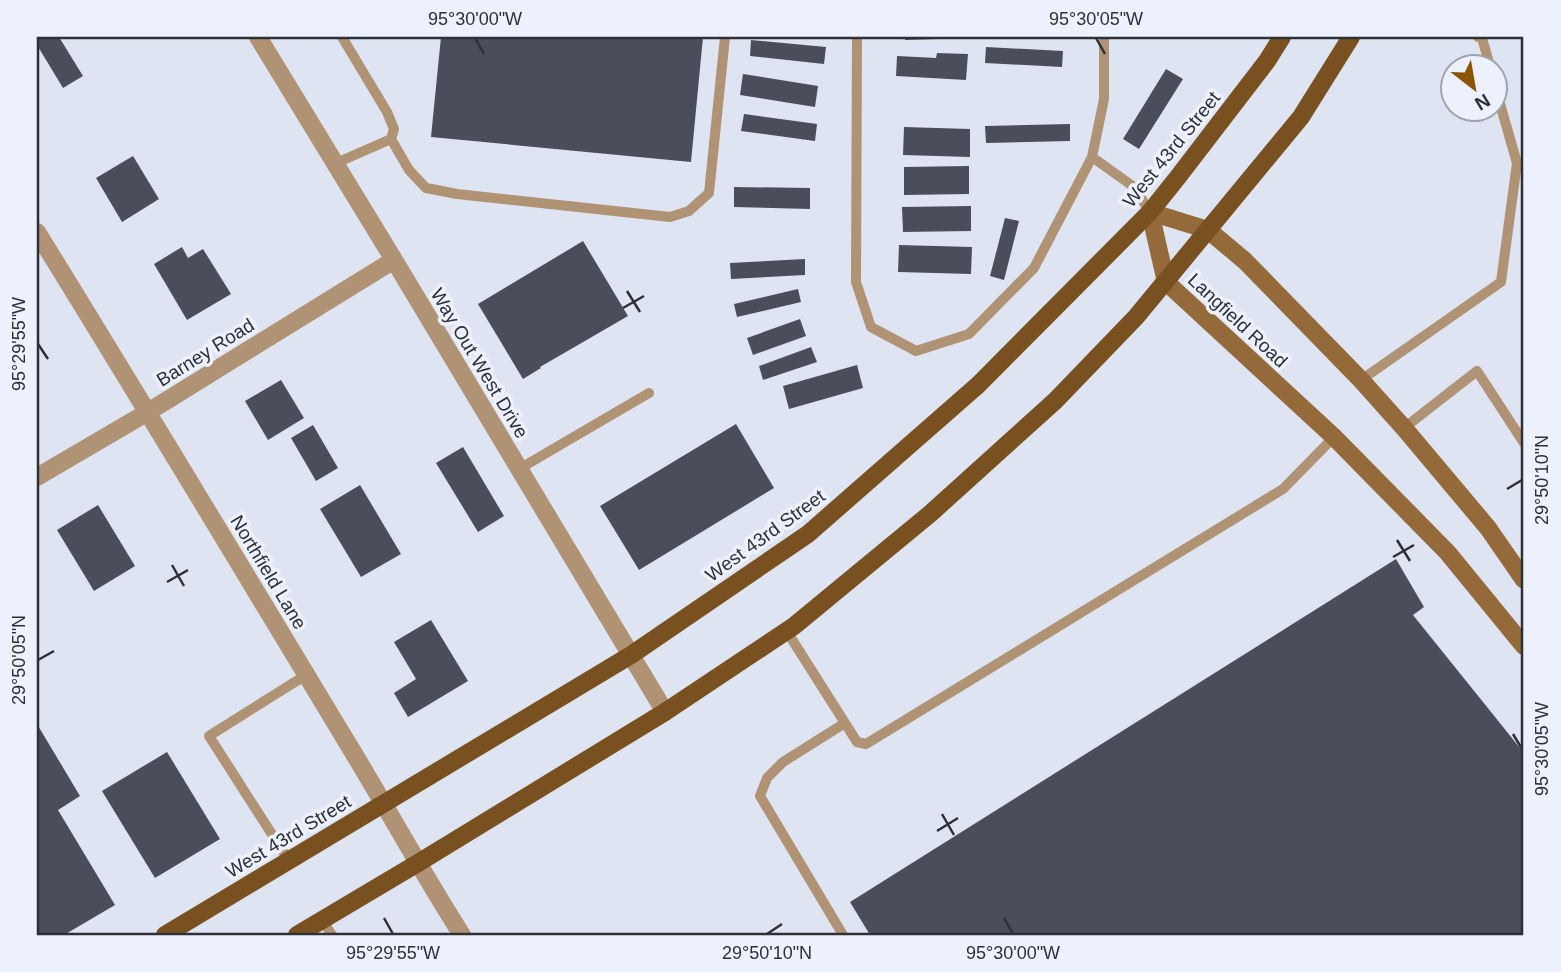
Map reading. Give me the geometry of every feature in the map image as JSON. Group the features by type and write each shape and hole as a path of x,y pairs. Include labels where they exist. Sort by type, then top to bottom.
{"main road":[{"name":"West 43rd Street","path":"164,935 631,655 808,534 978,385 1150,212 1267,61 1282,37"},
{"path":"297,935 327,928 418,863 665,712 794,626 931,513 1055,401 1136,317 1301,117 1350,37"}],"street":[{"name":"Way Out West Drive","path":"258,37 665,712"},
{"path":"1150,212 1208,230 1245,261 1404,428 1488,528 1524,580"},
{"name":"Langfield Road","path":"1150,212 1166,282 1334,437 1448,553 1524,646"},
{"name":"Northfield Lane","path":"37,232 462,935"},
{"name":"Barney Road","path":"37,477 148,412 394,260"}],"lane":[{"path":"342,37 387,112 394,129 391,139 408,170 426,188 457,194 670,216 689,211 709,193 725,37"},
{"path":"857,37 856,282 871,327 916,351 969,334 1034,268 1092,157 1104,100 1104,37"},
{"path":"1478,37 1482,38 1486,52"},
{"path":"1361,380 1501,282 1517,163 1505,122"},
{"path":"334,164 391,139"},
{"path":"1092,157 1135,187 1150,212"},
{"path":"1404,428 1477,371 1524,443"},
{"path":"519,469 649,393"},
{"path":"786,630 857,742 866,744 1283,488 1334,437"},
{"path":"289,861 209,736 306,674"},
{"path":"844,935 760,796 767,778 783,762 845,723"}],"building":[{"path":"37,37 59,37 83,76 63,88 37,45"},
{"path":"441,37 703,37 691,162 431,137"},
{"path":"905,37 938,37 938,39 905,40"},
{"path":"751,40 826,47 824,64 750,56"},
{"path":"986,47 1063,51 1062,67 985,63"},
{"path":"937,53 968,54 966,80 896,76 897,56 936,58"},
{"path":"1166,69 1183,79 1139,149 1123,139"},
{"path":"743,74 818,86 815,107 740,95"},
{"path":"744,114 817,124 815,141 741,131"},
{"path":"1070,124 1070,141 986,143 985,126"},
{"path":"904,127 970,129 970,157 903,155"},
{"path":"133,156 159,199 122,222 96,178"},
{"path":"969,166 969,194 904,195 904,167"},
{"path":"734,187 810,188 810,209 734,207"},
{"path":"971,206 971,231 903,232 902,207"},
{"path":"1005,218 1019,221 1004,280 990,276"},
{"path":"583,241 628,316 523,379 478,304"},
{"path":"899,245 972,247 971,274 898,272"},
{"path":"182,247 188,258 203,249 231,294 187,320 154,264"},
{"path":"805,259 805,275 731,279 730,263"},
{"path":"798,289 801,302 737,317 734,304"},
{"path":"800,319 806,336 753,355 747,338"},
{"path":"811,347 817,362 763,380 759,366"},
{"path":"857,365 863,388 789,409 783,386"},
{"path":"281,380 304,418 268,440 245,401"},
{"path":"736,424 774,488 639,570 600,506"},
{"path":"313,425 338,468 316,481 291,438"},
{"path":"463,447 504,516 478,532 436,463"},
{"path":"360,485 401,554 361,577 320,509"},
{"path":"98,505 135,566 94,591 57,530"},
{"path":"1396,559 1424,607 1413,615 1524,753 1524,935 870,935 850,902"},
{"path":"431,620 468,681 408,717 394,693 416,679 394,642"},
{"path":"37,724 80,796 58,810 115,905 64,935 37,935"},
{"path":"167,752 220,839 155,878 102,791"}]}
